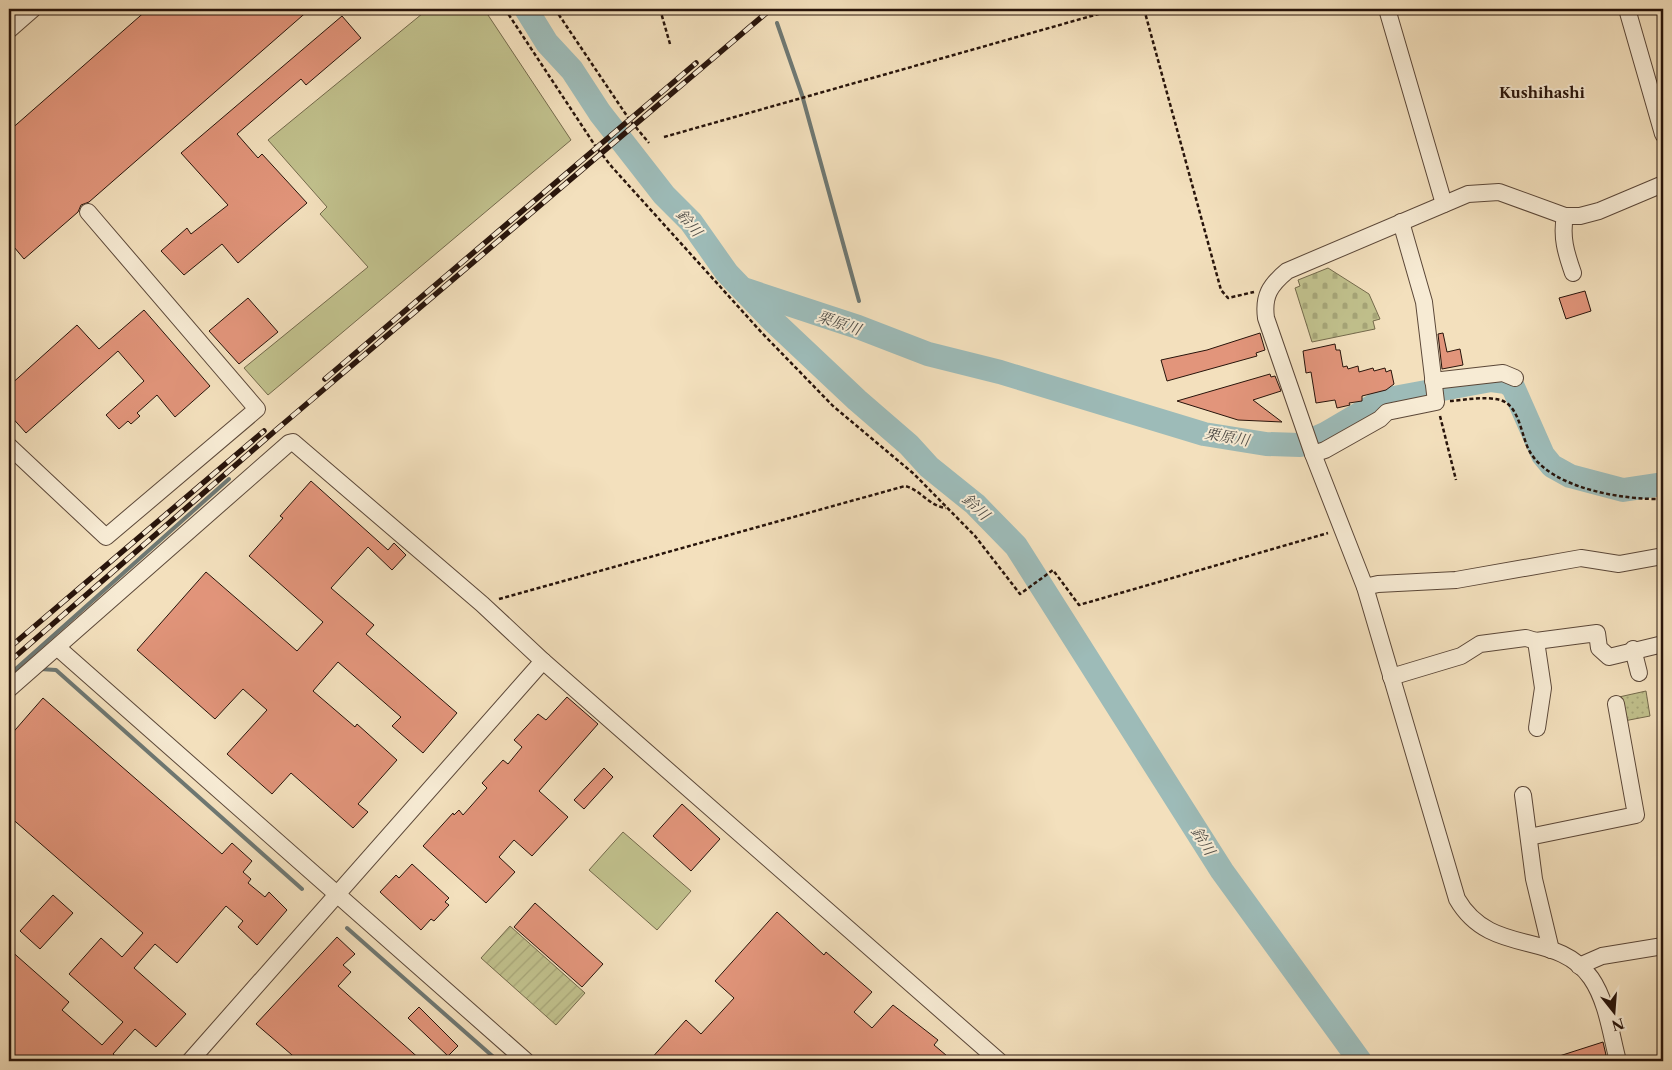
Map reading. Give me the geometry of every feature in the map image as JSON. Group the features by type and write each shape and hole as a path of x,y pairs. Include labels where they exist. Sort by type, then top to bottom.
{"street":[{"path":"9,30 33,9"},
{"path":"1387,9 1444,204"},
{"path":"1627,9 1663,134"},
{"path":"1618,1061 1600,997 1591,978 1579,966 1566,955 1504,938 1491,932 1474,922 1464,912 1451,884 1365,588 1312,452 1266,318 1264,304 1266,294 1272,283 1287,271 1468,194 1499,192 1565,216 1580,216 1599,211 1663,184"},
{"path":"9,446 106,537 257,409 88,212"},
{"path":"1565,216 1562,232 1565,250 1573,273"},
{"path":"1312,452 1325,450 1380,419 1387,412 1436,402 1424,302 1400,222"},
{"path":"1433,381 1502,373 1515,378"},
{"path":"9,689 58,648 289,442 293,442 482,604 543,661 1000,1061"},
{"path":"1365,588 1378,584 1456,580 1581,558 1620,564 1663,556"},
{"path":"1391,676 1461,656 1480,644 1526,638 1536,641 1597,633 1599,648 1609,657 1663,644"},
{"path":"1536,641 1543,688 1537,728"},
{"path":"58,648 526,1061"},
{"path":"1633,650 1639,673"},
{"path":"190,1061 543,661"},
{"path":"1529,837 1636,815 1616,704"},
{"path":"1523,795 1534,880 1551,950"},
{"path":"1579,966 1602,956 1663,946"}],"path":[{"path":"505,9 596,147 612,167 762,333 833,406 914,474 975,536 1020,594 1053,570 1079,605 1341,529"},
{"path":"555,9 629,119 649,143"},
{"path":"660,9 670,44"},
{"path":"664,137 1116,9"},
{"path":"1144,9 1221,290 1228,298 1251,292 1266,294"},
{"path":"1456,480 1436,402 1501,400 1509,405 1516,416 1530,452 1541,464 1560,477 1606,495 1637,500 1663,499"},
{"path":"482,604 905,486 914,488 936,507 947,508"}],"green space":[{"path":"428,9 484,9 571,140 268,395 244,368 368,267 320,214 327,207 268,140"},
{"path":"1328,268 1369,294 1380,319 1373,321 1375,329 1312,342 1295,288 1300,286 1298,280"},
{"path":"1646,691 1650,716 1624,721 1619,697"},
{"path":"623,832 691,891 657,930 589,870"},
{"path":"510,926 585,993 556,1025 481,958"}],"building":[{"path":"148,9 310,9 89,202 81,205 78,212 24,259 9,241 9,131"},
{"path":"342,16 361,38 306,85 301,79 237,134 258,158 262,154 307,203 238,263 222,244 184,275 161,251 187,228 191,234 228,205 181,153"},
{"path":"1585,291 1591,311 1566,319 1559,298"},
{"path":"248,298 278,332 239,364 209,331"},
{"path":"144,310 210,386 175,417 157,395 137,413 140,416 131,424 128,421 119,429 106,415 144,381 118,351 26,433 9,414 9,386 77,325 99,349"},
{"path":"1260,333 1265,350 1256,353 1257,356 1167,381 1161,360 1207,350"},
{"path":"1443,333 1447,352 1460,349 1463,365 1442,369 1438,334"},
{"path":"1335,344 1336,350 1340,350 1343,367 1347,366 1348,369 1358,366 1359,372 1373,368 1374,371 1385,368 1386,372 1391,370 1394,384 1386,390 1362,396 1362,401 1349,403 1350,405 1337,408 1335,400 1316,403 1311,372 1306,373 1303,351"},
{"path":"1270,374 1271,377 1275,376 1281,391 1253,400 1282,422 1238,420 1177,401"},
{"path":"311,481 388,550 394,543 406,555 392,570 368,547 331,588 374,625 366,634 457,713 423,753 392,726 401,717 338,662 313,691 355,727 357,724 397,760 358,804 368,812 353,828 291,773 272,794 227,754 267,710 243,689 215,719 137,650 206,572 297,651 323,622 249,556 283,518 280,516"},
{"path":"567,697 598,724 539,791 568,817 532,856 514,840 499,857 515,872 486,903 423,846 453,813 454,815 459,810 463,815 487,788 482,783 503,760 508,764 522,747 514,740 538,714 546,720"},
{"path":"43,698 222,854 232,843 252,861 243,872 251,879 248,883 265,897 269,892 287,910 257,945 238,927 243,921 226,906 177,963 155,944 134,968 186,1014 156,1047 135,1029 113,1054 121,1061 9,1061 9,949 69,1002 62,1010 102,1045 123,1022 69,974 101,938 122,957 143,933 9,816 9,737"},
{"path":"604,768 613,777 584,809 574,800"},
{"path":"682,804 720,839 691,871 653,836"},
{"path":"412,864 449,898 445,902 449,905 434,921 431,919 421,930 380,892 396,875 399,878"},
{"path":"53,895 73,913 40,949 20,931"},
{"path":"535,903 603,964 582,987 514,927"},
{"path":"777,912 824,955 826,952 872,992 854,1012 872,1028 893,1005 938,1040 934,1045 953,1061 649,1061 686,1020 701,1034 734,998 715,981"},
{"path":"337,937 355,954 343,965 351,972 338,986 422,1061 299,1061 256,1024"},
{"path":"419,1007 458,1046 448,1056 408,1018"},
{"path":"1603,1042 1606,1055 1585,1061 1550,1061 1550,1059"}],"waterway":[{"name":"鈴川","path":"526,9 547,43 572,70 600,113 664,195 691,222 727,273 770,318 857,400 909,445 929,467 975,504 1016,546 1222,871 1360,1061"},
{"path":"777,23 802,95 859,301"},
{"name":"栗原川","path":"746,290 858,327 928,354 1000,372 1204,434 1266,444 1300,445 1325,434 1383,400 1491,380 1506,382 1513,387 1543,455 1552,466 1570,476 1623,490 1663,484"},
{"path":"9,675 229,479"},
{"path":"40,669 56,670 302,889"},
{"path":"347,928 498,1061"}],"railway":[{"path":"9,662 276,430 771,9"},
{"path":"325,379 696,63"},
{"path":"9,648 264,431"}],"district":[{"name":"Kushihashi","path":"1542,93"}]}
